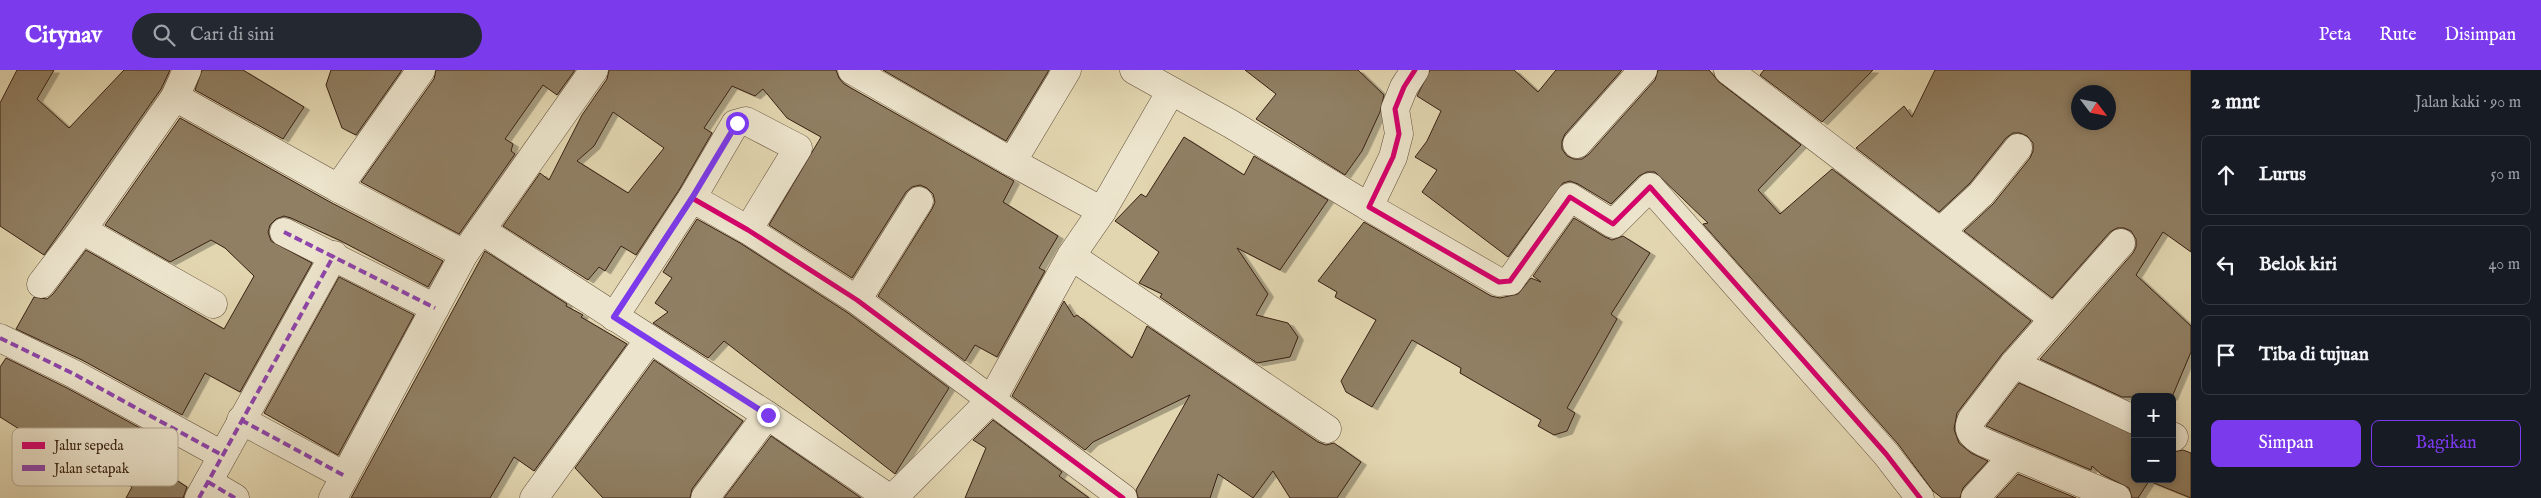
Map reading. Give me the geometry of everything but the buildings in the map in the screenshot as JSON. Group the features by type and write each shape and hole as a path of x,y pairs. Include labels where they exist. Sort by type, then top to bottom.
{"street":[{"path":"41,284 82,230 175,96 187,70"},
{"path":"241,420 339,487 464,254 594,70"},
{"path":"852,70 1012,162 1102,211"},
{"path":"1012,162 1066,70"},
{"path":"1134,70 1499,282 1510,281 1570,197 1614,224 1650,188 1886,454 1920,498"},
{"path":"1369,207 1393,157 1399,134 1394,109 1404,87 1415,70"},
{"path":"1577,144 1643,70"},
{"path":"1732,71 2054,319"},
{"path":"338,188 411,73"},
{"path":"893,498 992,399 1071,256 1102,211 1171,91"},
{"path":"175,96 338,188 464,254"},
{"path":"614,317 692,198 735,124 746,121 798,148 748,230"},
{"path":"1941,231 1982,194 2018,148"},
{"path":"692,198 748,230 857,300 1123,498"},
{"path":"857,300 919,201"},
{"path":"82,230 213,304"},
{"path":"480,230 648,340 768,415 889,498"},
{"path":"284,232 334,255 435,308"},
{"path":"2117,498 1977,439 1971,433 1969,427 1972,419 2014,364 2121,243"},
{"path":"235,498 203,490 334,255"},
{"path":"1071,256 1327,429"},
{"path":"0,338 74,374 173,428"},
{"path":"534,498 648,340"},
{"path":"2014,364 2131,418"},
{"path":"705,498 768,415"},
{"path":"178,431 222,455"},
{"path":"1975,498 2014,455"}],"marked path":[{"path":"284,232 435,308"},
{"path":"199,498 334,255"},
{"path":"0,338 74,374 173,428"},
{"path":"241,420 345,476"},
{"path":"178,431 222,455"},
{"path":"208,482 235,498"}],"cycle path":[{"path":"1415,70 1404,87 1395,109 1399,134 1393,157 1369,207 1499,282 1510,281 1570,197 1613,224 1650,187 1886,454 1920,498"},
{"path":"614,317 692,198 748,230 857,300 1123,498"}],"route":[{"path":"737,123 692,198 614,317 768,415"}]}
